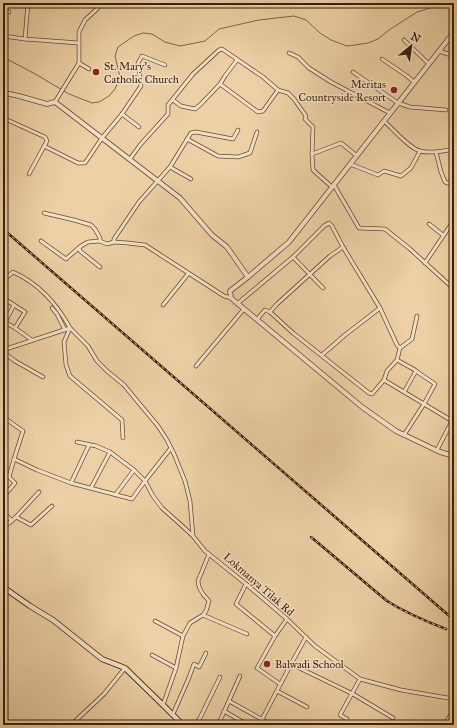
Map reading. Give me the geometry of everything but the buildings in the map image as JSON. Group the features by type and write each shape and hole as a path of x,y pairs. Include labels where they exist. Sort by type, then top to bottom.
{"main road":[{"path":"3,586 30,606 54,620 102,659 125,668 183,725"}],"street":[{"path":"25,40 28,3"},
{"path":"3,94 5,93 47,104 55,102 79,63 79,32 85,20 98,8 98,3"},
{"path":"3,10 9,12"},
{"path":"231,298 230,291 289,242 454,32"},
{"path":"3,36 25,40 79,43"},
{"path":"404,40 429,64"},
{"path":"130,160 140,145 168,114 168,105 194,74 219,50 222,49 263,77 278,90 288,93 294,99 306,116 305,120 312,127 313,170 333,186 359,228 385,229 410,249 454,289"},
{"path":"439,51 454,56"},
{"path":"289,53 298,57 309,68 331,82 390,113"},
{"path":"44,146 80,164 84,162 122,114 141,86 138,63 142,56 165,65"},
{"path":"382,59 414,82"},
{"path":"173,100 181,106 195,109 220,84 224,76 237,60"},
{"path":"79,63 89,69"},
{"path":"354,72 398,103 410,107 446,110"},
{"path":"220,84 258,112 263,111 278,90"},
{"path":"55,102 180,198 212,235 228,247 248,277"},
{"path":"122,114 139,127"},
{"path":"3,118 45,137 47,141 28,174"},
{"path":"384,121 411,146 420,151 436,152 454,149"},
{"path":"114,242 114,239 139,202 170,166 191,133 196,132 234,139 238,130"},
{"path":"187,139 218,156 238,157 250,153 257,132"},
{"path":"312,154 341,142 357,156"},
{"path":"350,164 378,175 384,171 401,176 411,168 420,151"},
{"path":"436,152 445,182 454,182"},
{"path":"170,166 191,179"},
{"path":"44,212 90,225 95,229 100,241"},
{"path":"425,263 454,220"},
{"path":"237,304 293,257 324,226 329,223 380,308 400,348"},
{"path":"429,224 443,235"},
{"path":"41,241 66,259 88,242 100,241 107,244 114,242 145,245 188,274 224,296 231,298 362,407 396,431 437,450 454,456"},
{"path":"270,312 288,293 343,246"},
{"path":"79,248 80,251 100,267"},
{"path":"293,257 323,288"},
{"path":"3,283 13,272 21,275 52,300 70,328 88,346 97,361 124,385 158,426 171,448 185,481 190,501 193,536"},
{"path":"163,305 188,274"},
{"path":"451,287 454,281"},
{"path":"3,298 25,312 15,328"},
{"path":"14,305 4,321 32,340"},
{"path":"52,308 57,314 65,330"},
{"path":"322,355 380,308"},
{"path":"196,366 244,309"},
{"path":"257,320 266,310 270,312 293,333 372,394 384,380 388,371 397,360 400,348 412,339 417,316"},
{"path":"43,377 15,361 3,351 70,328"},
{"path":"70,328 64,342 66,365 70,376 122,420 123,438"},
{"path":"397,360 435,384 404,435"},
{"path":"404,392 416,372"},
{"path":"384,380 453,422 437,450"},
{"path":"3,417 23,431 9,477 15,483 3,498"},
{"name":"Lokmanya Tilak Rd","path":"77,442 96,446 110,452 134,470 145,481 153,496 162,508 193,536 205,551 287,619 315,646 360,679 401,690 454,699"},
{"path":"71,483 89,445"},
{"path":"14,459 37,470 71,483 132,499 171,448"},
{"path":"90,488 110,452"},
{"path":"116,494 134,470"},
{"path":"3,528 16,517 39,492"},
{"path":"16,517 31,525 52,506"},
{"path":"3,512 12,521"},
{"path":"164,705 176,668 183,636 190,623 203,615 206,611 209,601 202,594 198,581 209,554"},
{"path":"246,584 236,604 275,636"},
{"path":"203,615 247,634"},
{"path":"280,684 257,668 275,636 287,619"},
{"path":"155,621 183,636"},
{"path":"258,725 306,637"},
{"path":"172,714 194,664 199,667 206,653"},
{"path":"152,655 176,668"},
{"path":"291,664 352,694 393,718"},
{"path":"71,725 104,694 125,668"},
{"path":"219,723 240,676"},
{"path":"195,725 200,718 220,677"},
{"path":"347,719 340,715 360,679"},
{"path":"276,691 307,707"},
{"path":"229,701 272,725"},
{"path":"444,725 454,710"},
{"path":"224,711 248,725"},
{"path":"175,725 179,721"}],"waterway":[{"path":"3,57 69,94 92,103 99,102 109,96 115,89 120,77 115,56 118,47 134,36 143,33 152,34 165,42 180,46 205,41 219,29 259,20 294,16 306,20 320,33 331,40 347,46 368,43 378,39 417,12 440,5 454,5"}],"railway":[{"path":"3,229 454,620"},
{"path":"311,537 387,601 401,609 446,629"}],"place":[{"name":"St. Mary's Catholic Church","path":"96,72"},
{"name":"Meritas Countryside Resort","path":"394,90"},
{"name":"Balwadi School","path":"267,664"}]}
